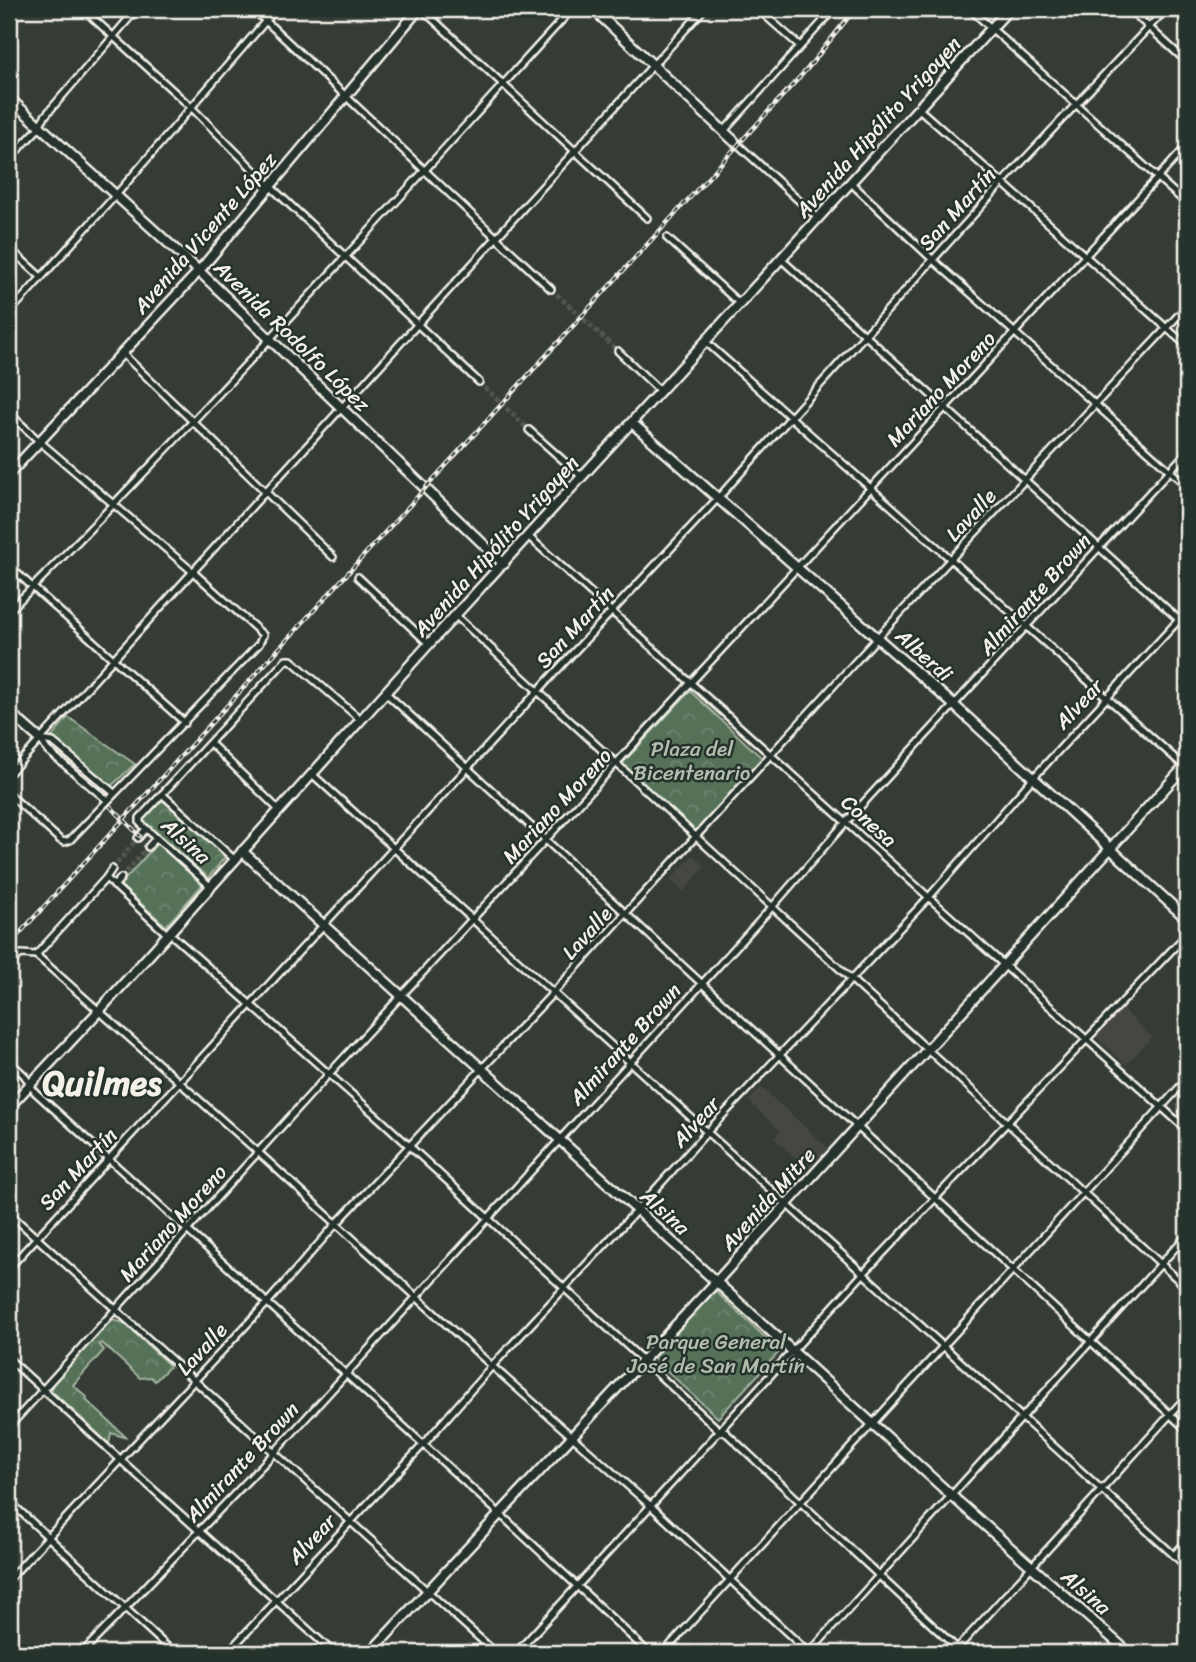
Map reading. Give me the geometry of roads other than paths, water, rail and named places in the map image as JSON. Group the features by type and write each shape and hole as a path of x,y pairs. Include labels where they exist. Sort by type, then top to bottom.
{"main road":[{"name":"Avenida Vicente López","path":"9,474 199,271 420,9"},
{"path":"593,9 736,143"},
{"name":"Avenida Hipólito Yrigoyen","path":"9,1107 170,935 210,886 429,644 1009,9"},
{"name":"Avenida Rodolfo López","path":"9,98 199,271 504,564"},
{"name":"Alberdi","path":"632,423 878,637 1187,919"},
{"path":"9,712 41,740"},
{"name":"Avenida Mitre","path":"370,1653 716,1282 1187,767"},
{"name":"Alsina","path":"242,851 1031,1568 1129,1653"}],"street":[{"path":"83,9 192,108 270,186 478,382"},
{"path":"9,159 137,9"},
{"path":"253,9 551,289"},
{"path":"9,313 116,195 276,9"},
{"path":"420,9 647,218"},
{"path":"9,611 194,422 572,9"},
{"path":"9,774 704,9"},
{"path":"758,9 800,46"},
{"path":"723,131 834,9"},
{"path":"970,9 1187,204"},
{"path":"1129,9 1187,62"},
{"name":"San Martín","path":"9,1268 611,611 718,498 932,259 1166,9"},
{"path":"918,108 1187,346"},
{"path":"736,143 818,218"},
{"name":"Mariano Moreno","path":"9,1427 328,1075 1187,146"},
{"path":"851,183 1014,333 1187,486"},
{"path":"667,238 740,304"},
{"path":"9,248 41,277"},
{"path":"781,259 1187,627"},
{"name":"Lavalle","path":"9,1579 1187,306"},
{"path":"706,342 1187,767"},
{"path":"618,351 661,392"},
{"path":"122,353 333,557"},
{"path":"9,413 262,632 262,638 185,723 70,840 64,842 9,794"},
{"path":"529,430 582,478"},
{"name":"Almirante Brown","path":"82,1653 274,1453 845,823 1187,452"},
{"name":"Conesa","path":"529,537 1187,1130"},
{"path":"9,566 185,723"},
{"path":"358,577 429,644"},
{"name":"Alvear","path":"227,1653 423,1445 707,1132 929,897 1034,777 1187,611"},
{"path":"456,616 1187,1288"},
{"path":"235,860 162,794 286,660 291,660 361,720"},
{"path":"386,693 1187,1430"},
{"path":"41,740 53,742 114,793"},
{"path":"41,740 47,750 107,800"},
{"path":"210,743 279,810"},
{"path":"312,774 1187,1567"},
{"name":"Alsina","path":"162,794 139,820 210,886"},
{"path":"138,838 146,829"},
{"path":"148,847 156,838"},
{"path":"36,955 106,878 111,869"},
{"path":"106,878 488,1217 801,1502 958,1652 1187,1396"},
{"path":"114,886 121,878"},
{"path":"516,1653 863,1274 1008,1125 1187,933"},
{"path":"9,964 21,954 36,955 652,1507 809,1653 1187,1235"},
{"path":"9,1061 24,1075 35,1092 500,1514 649,1653"},
{"path":"663,1653 1187,1079"},
{"path":"9,1213 496,1653"},
{"path":"9,1359 334,1653"},
{"path":"9,1501 174,1653"},
{"path":"1174,1555 1187,1541"}],"tunnel":[{"path":"551,289 618,351"},
{"path":"479,382 529,430"},
{"path":"112,869 138,838"},
{"path":"121,878 148,847"}],"railway":[{"path":"9,945 808,68 855,9"},
{"path":"110,806 140,836"}],"district":[{"name":"Quilmes","path":"102,1083"}],"park label":[{"name":"Plaza del Bicentenario","path":"692,761"},
{"name":"Parque General José de San Martín","path":"716,1354"}]}
